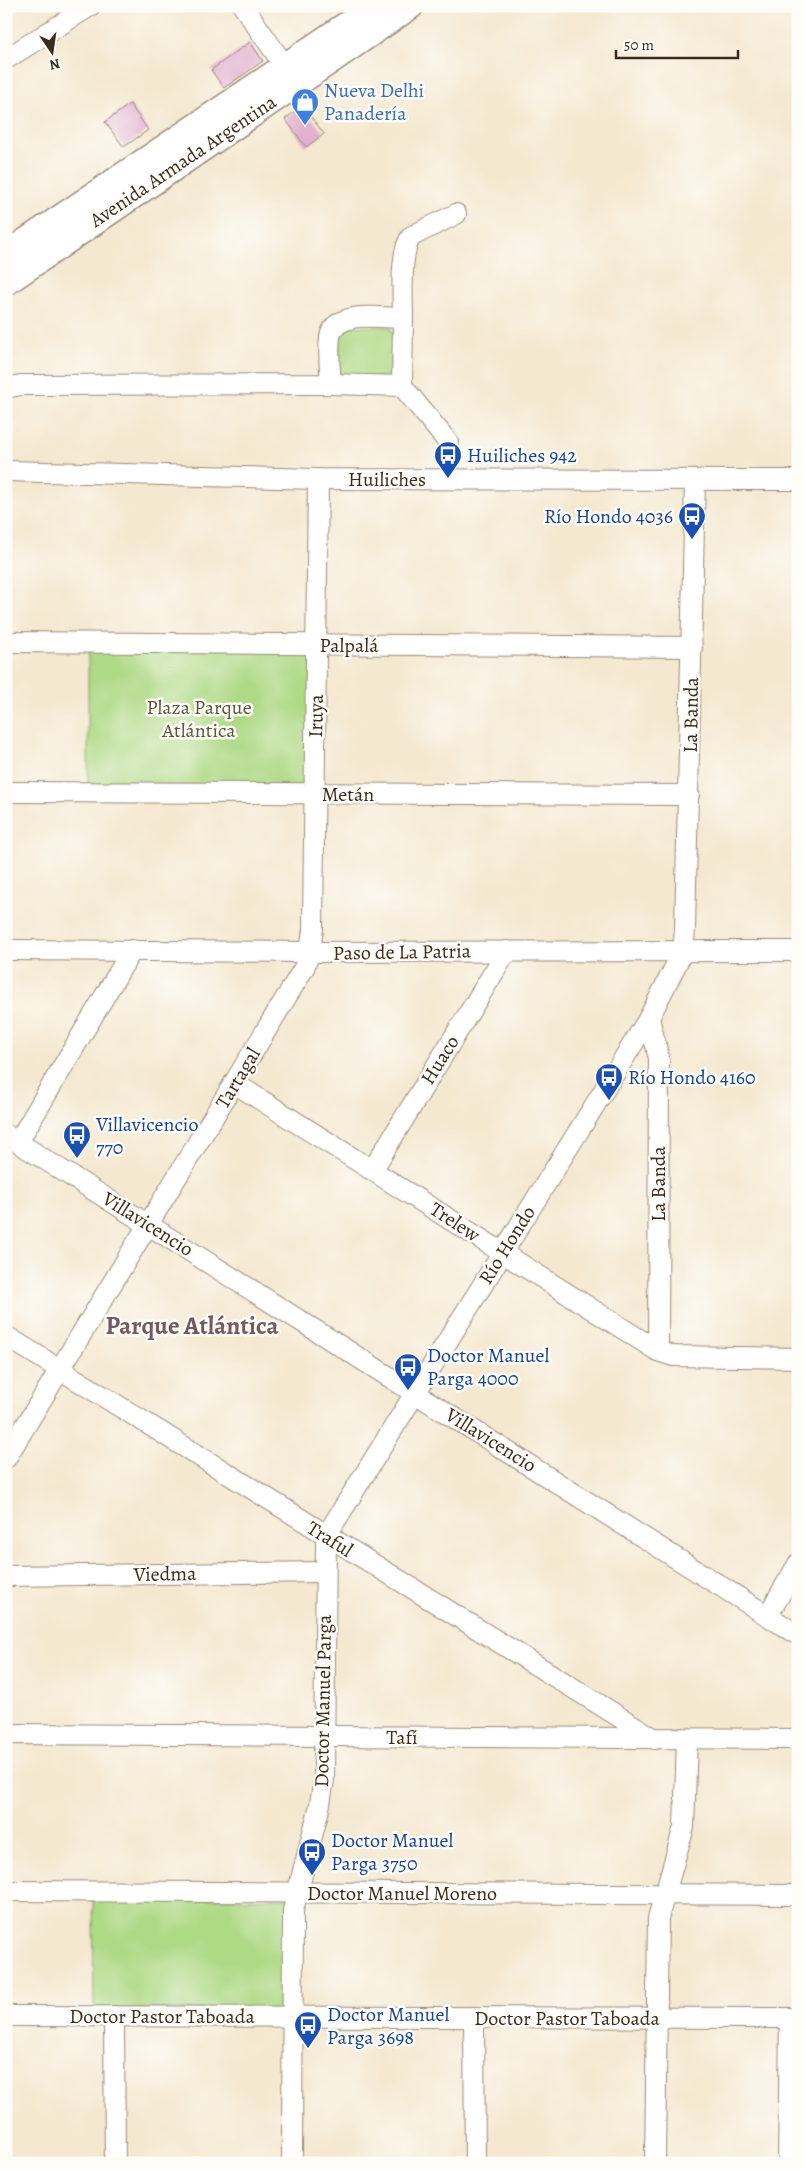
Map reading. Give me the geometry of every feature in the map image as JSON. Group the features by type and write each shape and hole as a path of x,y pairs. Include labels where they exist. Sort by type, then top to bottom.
{"main road":[{"name":"Avenida Armada Argentina","path":"291,75 375,6"},
{"name":"Avenida Armada Argentina","path":"11,261 291,75 410,6"}],"street":[{"path":"6,59 63,14 90,6"},
{"path":"243,6 291,75"},
{"path":"448,442 402,386 404,252 412,236 456,214"},
{"path":"331,384 330,338 333,327 340,321 352,318 403,318"},
{"path":"6,388 31,385 331,384 402,386"},
{"name":"Huiliches","path":"6,471 318,479 798,480"},
{"name":"Iruya","path":"310,952 314,929 318,479"},
{"name":"La Banda","path":"682,951 689,795 695,480"},
{"name":"Palpalá","path":"6,642 692,647"},
{"name":"Metán","path":"6,792 689,795"},
{"name":"Paso de La Patria","path":"6,950 310,952 507,950 798,951"},
{"path":"12,1138 132,950"},
{"name":"Huaco","path":"373,1169 507,950"},
{"name":"Río Hondo","path":"326,1536 649,1018 682,951"},
{"name":"Tartagal","path":"6,1458 304,968 310,952"},
{"name":"La Banda","path":"649,1018 659,1058 658,1351"},
{"name":"Trelew","path":"234,1083 373,1169 658,1351 673,1356 798,1358"},
{"name":"Villavicencio","path":"12,1138 798,1634"},
{"name":"Traful","path":"6,1336 655,1739"},
{"name":"Doctor Manuel Parga","path":"292,2163 293,1910 319,1809 324,1780 326,1737 324,1572 326,1536"},
{"path":"768,1615 798,1564"},
{"name":"Viedma","path":"6,1576 324,1572"},
{"name":"Tafí","path":"6,1734 798,1740"},
{"path":"655,2163 658,1918 684,1827 687,1740"},
{"name":"Doctor Manuel Moreno","path":"6,1891 798,1895"},
{"name":"Doctor Pastor Taboada","path":"6,2016 794,2018"},
{"path":"114,2016 115,2163"},
{"path":"474,2017 475,2163"},
{"path":"788,2163 794,2018"}],"green space":[{"path":"346,326 390,327 394,338 394,350 390,374 383,377 343,378 338,371 340,332"},
{"name":"Plaza Parque Atlántica","path":"88,648 312,649 308,788 88,788"},
{"path":"287,1898 287,2011 94,2009 93,1900"}],"building":[{"path":"250,42 263,61 224,88 211,70"},
{"path":"130,104 148,130 124,147 105,122"},
{"name":"Nueva Delhi Panadería","path":"303,106 324,134 306,147 285,119"}],"place":[{"name":"Nueva Delhi Panadería","path":"305,126"},
{"name":"Huiliches 942","path":"448,479"},
{"name":"Río Hondo 4036","path":"692,540"},
{"name":"Río Hondo 4160","path":"609,1101"},
{"name":"Villavicencio 770","path":"77,1159"},
{"name":"Doctor Manuel Parga 4000","path":"408,1391"},
{"name":"Doctor Manuel Parga 3750","path":"312,1876"},
{"name":"Doctor Manuel Parga 3698","path":"308,2049"}],"district":[{"name":"Parque Atlántica","path":"192,1326"}]}
